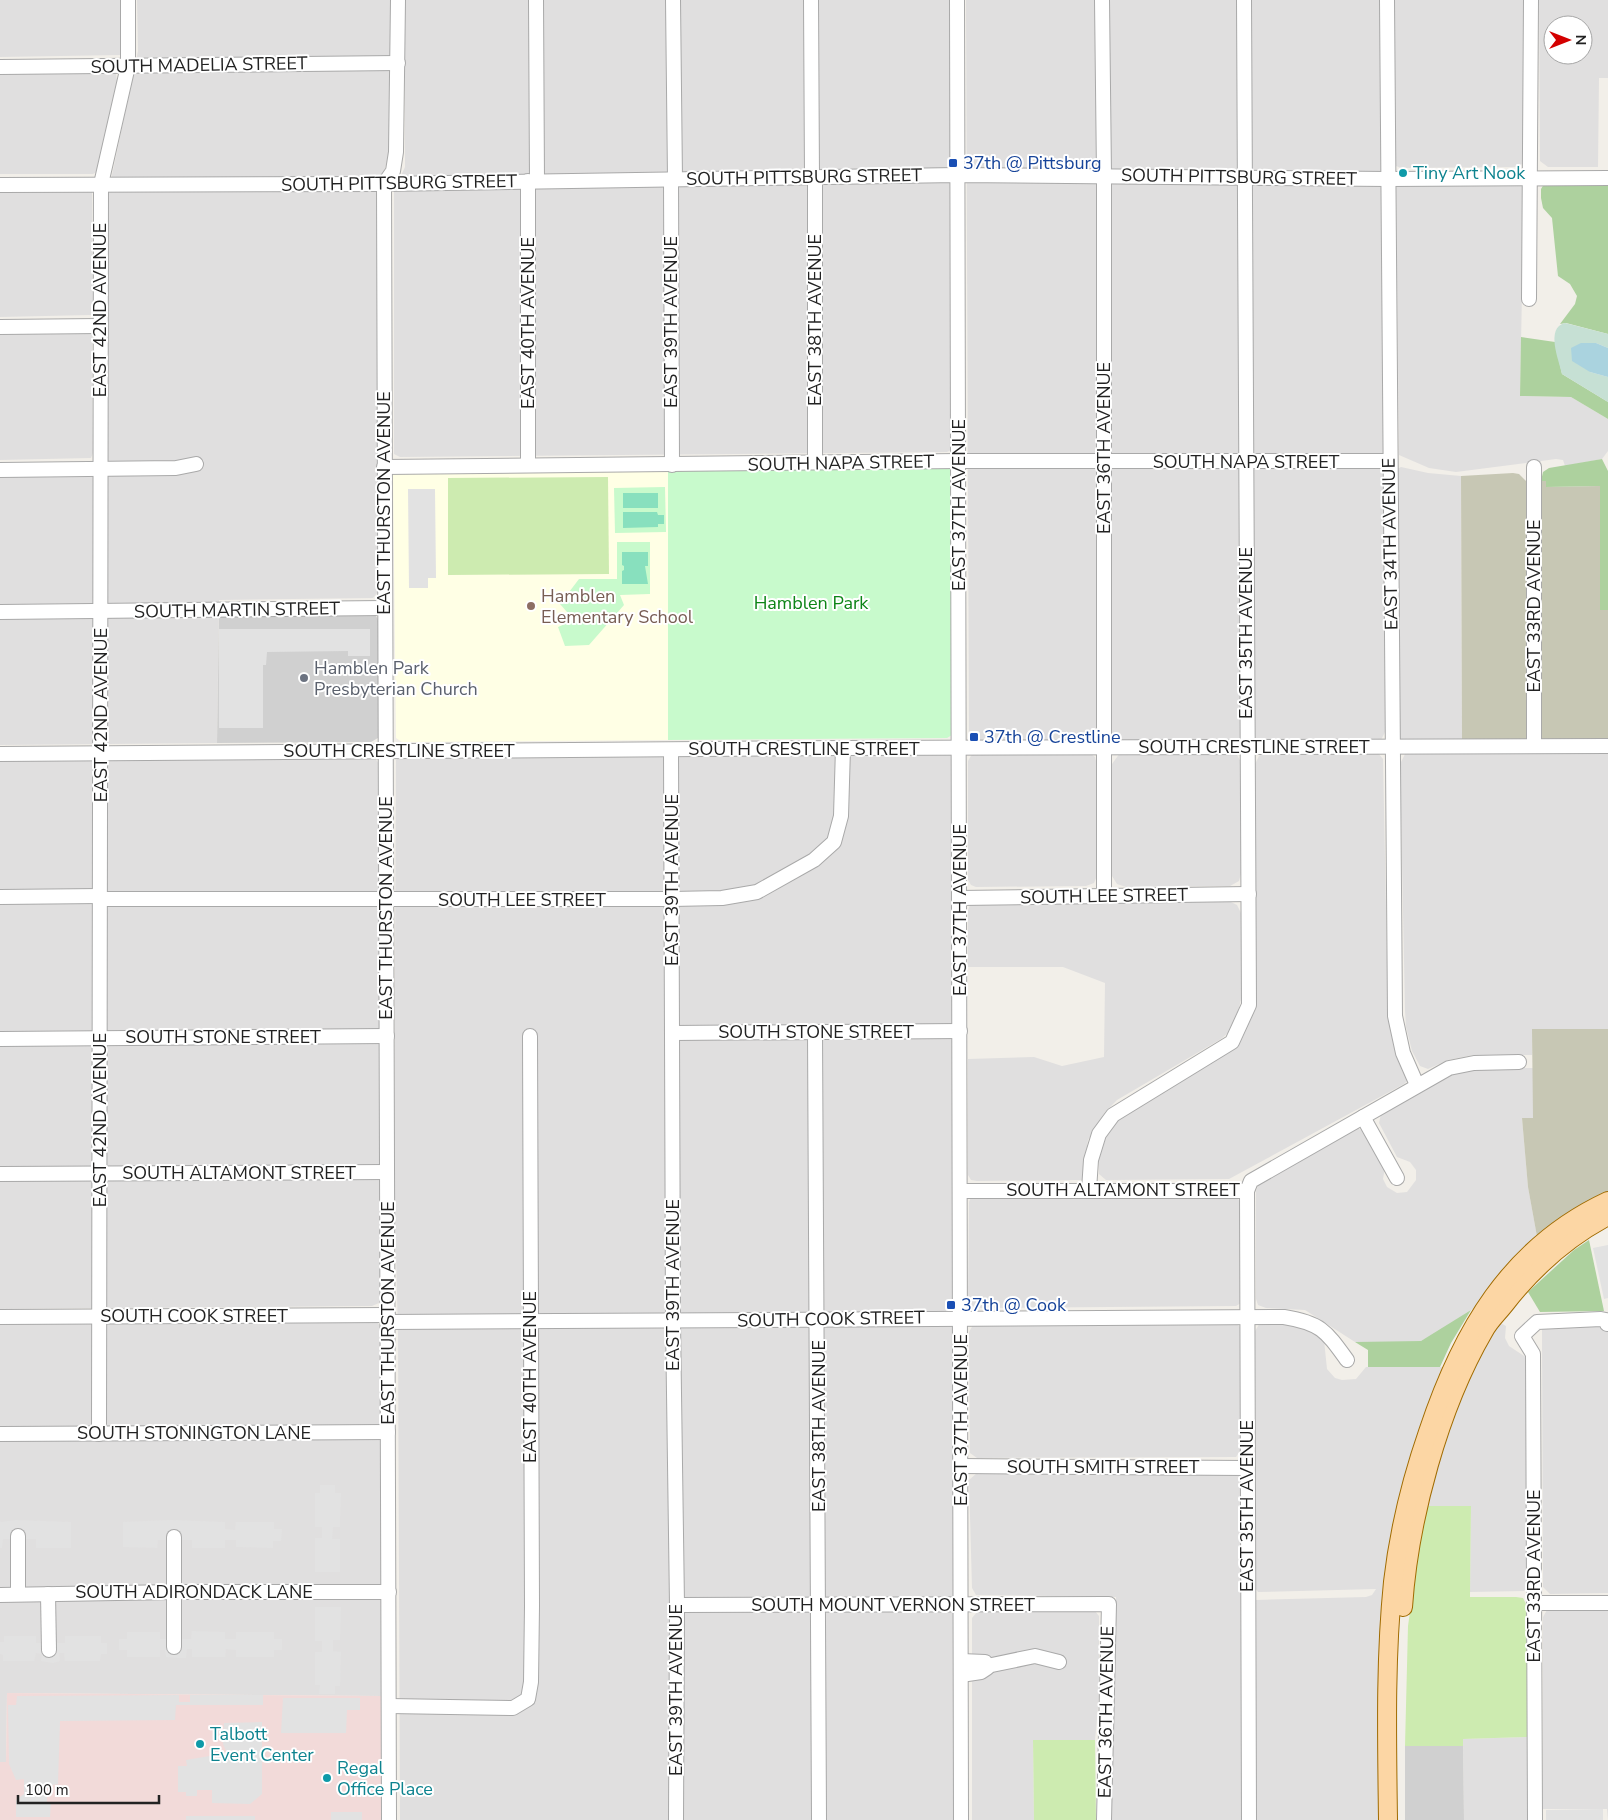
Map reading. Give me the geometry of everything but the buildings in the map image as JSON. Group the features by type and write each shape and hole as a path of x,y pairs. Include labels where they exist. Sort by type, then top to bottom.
{"main road":[{"path":"1388,1820 1389,1639 1393,1582 1408,1495 1436,1407 1456,1357 1491,1298 1518,1265 1558,1231 1608,1200"},
{"path":"1400,1820 1400,1650 1404,1599 1409,1556 1420,1501 1436,1446 1457,1388 1484,1330 1523,1280 1554,1250 1587,1227 1608,1216"}],"street":[{"name":"EAST 42ND AVENUE","path":"99,1434 101,612 99,326 101,184 128,66 128,0"},
{"name":"EAST THURSTON AVENUE","path":"389,1820 384,184 393,171 396,152 398,0"},
{"name":"EAST 40TH AVENUE","path":"528,465 536,0"},
{"name":"EAST 39TH AVENUE","path":"672,465 674,0"},
{"name":"EAST 38TH AVENUE","path":"811,0 815,462"},
{"name":"EAST 37TH AVENUE","path":"957,0 961,1820"},
{"name":"EAST 36TH AVENUE","path":"1102,0 1104,175 1104,896"},
{"name":"EAST 35TH AVENUE","path":"1089,1190 1091,1160 1099,1134 1113,1115 1206,1060 1232,1042 1249,1005 1244,0"},
{"name":"EAST 34TH AVENUE","path":"1387,0 1389,462 1395,1016 1403,1053 1417,1085"},
{"path":"1529,299 1531,0"},
{"name":"SOUTH MADELIA STREET","path":"0,67 398,63"},
{"name":"SOUTH PITTSBURG STREET","path":"0,185 384,184 957,175 1388,179 1608,178"},
{"path":"0,326 99,326"},
{"name":"SOUTH NAPA STREET","path":"384,467 959,461 1389,462"},
{"path":"0,470 176,468 196,464"},
{"name":"EAST 33RD AVENUE","path":"1534,468 1534,746"},
{"name":"SOUTH MARTIN STREET","path":"0,612 384,608"},
{"name":"SOUTH CRESTLINE STREET","path":"0,754 842,748 1608,746"},
{"name":"SOUTH LEE STREET","path":"0,897 374,898 386,901 722,898 756,892 814,860 834,842 841,816 842,748"},
{"name":"EAST 39TH AVENUE","path":"671,750 673,1322 677,1605 676,1820"},
{"name":"SOUTH LEE STREET","path":"960,898 1249,894"},
{"name":"SOUTH STONE STREET","path":"673,1033 960,1031"},
{"name":"EAST 38TH AVENUE","path":"816,1032 819,1820"},
{"name":"SOUTH STONE STREET","path":"0,1039 387,1036"},
{"name":"EAST 40TH AVENUE","path":"389,1706 513,1708 528,1699 531,1682 530,1036"},
{"name":"SOUTH ALTAMONT STREET","path":"960,1191 1247,1191 1251,1181 1449,1068 1474,1063 1519,1062"},
{"path":"1363,1117 1397,1178"},
{"name":"SOUTH ALTAMONT STREET","path":"0,1174 387,1172"},
{"name":"EAST 35TH AVENUE","path":"1247,1191 1249,1317 1246,1468 1248,1820"},
{"name":"SOUTH COOK STREET","path":"0,1317 99,1316 673,1322 818,1319 1284,1317 1308,1321 1329,1335 1347,1360"},
{"name":"EAST 33RD AVENUE","path":"1535,1820 1533,1354 1522,1336 1537,1322 1601,1319 1606,1320 1607,1324"},
{"name":"SOUTH STONINGTON LANE","path":"0,1434 388,1432"},
{"name":"SOUTH SMITH STREET","path":"960,1466 1246,1468"},
{"path":"18,1536 18,1594"},
{"path":"174,1538 174,1647"},
{"name":"SOUTH ADIRONDACK LANE","path":"0,1595 175,1592 389,1592"},
{"path":"48,1594 49,1650"},
{"path":"1534,1603 1608,1603"},
{"name":"EAST 36TH AVENUE","path":"1104,1820 1109,1604"},
{"name":"SOUTH MOUNT VERNON STREET","path":"677,1605 1109,1604"},
{"path":"961,1675 981,1672 987,1666 1035,1656 1058,1662"},
{"path":"961,1661 985,1662 987,1666"}],"shaded area":[{"path":"0,0 125,0 122,55 0,57"},
{"path":"137,0 392,0 390,152 377,194 378,592 373,598 219,600 217,743 0,745 0,475 108,474 108,194 138,51"},
{"path":"405,0 953,0 953,447 951,450 947,452 400,457 394,454 394,191 405,167"},
{"path":"966,0 1383,0 1385,732 1381,740 977,741 969,736"},
{"path":"1394,0 1524,0 1524,160 1520,167 1401,168 1396,166"},
{"path":"1539,0 1608,0 1608,78 1599,78 1598,167 1548,167 1540,161"},
{"path":"0,72 113,72 116,74 117,81 98,171 93,174 0,174"},
{"path":"1396,184 1521,185 1524,188 1520,396 1571,397 1608,419 1608,451 1602,459 1565,466 1563,460 1556,459 1456,472 1429,468 1399,455"},
{"path":"0,190 90,190 92,192 93,310 91,315 0,317"},
{"path":"1565,323 1608,334 1608,348 1596,343 1581,343 1590,372 1608,377 1608,402 1562,374 1554,338 1559,326"},
{"path":"0,332 90,332 92,334 93,453 91,458 0,460"},
{"path":"1401,467 1428,473 1461,476 1462,740 1401,740 1398,736 1397,469"},
{"name":"Hamblen Elementary School","path":"668,470 668,740 402,742 396,738 393,475 395,473"},
{"path":"1519,474 1526,481 1546,481 1546,487 1600,486 1600,610 1608,610 1608,741 1462,740 1461,476"},
{"path":"408,489 435,489 436,578 428,578 428,588 409,588"},
{"path":"219,615 375,615 378,619 378,738 371,742 217,743"},
{"path":"219,629 370,629 370,656 348,656 348,651 267,652 266,665 263,665 263,728 219,728"},
{"path":"1411,751 1608,752 1608,1029 1533,1029 1532,1055 1473,1055 1448,1060 1428,1069 1420,1066 1412,1051 1406,1027 1405,1010 1400,764 1405,754"},
{"path":"1120,753 1234,753 1237,755 1241,762 1241,873 1239,881 1230,886 1126,887 1117,884 1112,876 1112,764"},
{"path":"1263,753 1378,753 1383,759 1388,1008 1407,1081 1229,1179 1106,1180 1099,1174 1099,1156 1109,1130 1119,1117 1232,1048 1241,1039 1251,1019 1256,995 1255,764"},
{"path":"950,754 955,763 953,1820 400,1820 398,1334 394,1171 396,760 398,758"},
{"path":"972,754 1091,754 1095,757 1097,765 1097,876 1094,883 1086,886 976,887 971,885 968,880 968,761"},
{"path":"375,758 379,764 381,1299 379,1303 372,1306 0,1309 0,760"},
{"path":"1229,901 1237,905 1241,913 1242,995 1236,1021 1229,1032 1221,1039 1117,1100 1105,1112 1088,1140 1082,1180 971,1180 968,1175 968,1059 1034,1057 1062,1066 1104,1057 1105,983 1063,967 968,967 968,910 970,905 975,902"},
{"path":"1532,1029 1608,1029 1608,1196 1538,1242 1528,1187 1522,1118 1533,1118"},
{"path":"1475,1068 1533,1068 1533,1118 1522,1118 1528,1187 1538,1242 1482,1303 1421,1341 1355,1342 1305,1310 1266,1308 1258,1305 1256,1299 1256,1191 1259,1183 1356,1128 1365,1131 1385,1167 1383,1179 1387,1187 1397,1193 1407,1192 1416,1180 1416,1170 1410,1162 1397,1157 1379,1123 1381,1114 1450,1074"},
{"path":"971,1197 1237,1197 1241,1204 1241,1303 1236,1306 975,1308 968,1302 969,1202"},
{"path":"1608,1245 1608,1298 1604,1299 1593,1248"},
{"path":"1497,1321 1506,1326 1505,1338 1509,1346 1527,1358 1528,1585 1524,1591 1470,1592 1471,1506 1425,1506 1455,1406"},
{"path":"377,1322 382,1328 382,1696 7,1693 6,1762 0,1762 0,1323"},
{"path":"1290,1322 1310,1328 1324,1340 1327,1369 1335,1378 1342,1380 1356,1379 1366,1367 1448,1367 1408,1483 1385,1820 1256,1820 1256,1600 1366,1597 1372,1595 1376,1589 1258,1592 1256,1589 1255,1331 1260,1323"},
{"path":"1603,1322 1608,1330 1608,1593 1550,1594 1543,1587 1542,1327"},
{"path":"1237,1324 1242,1329 1242,1448 1236,1457 977,1458 970,1453 969,1332 973,1325"},
{"path":"1233,1472 1239,1475 1242,1482 1242,1820 1111,1820 1116,1597 976,1595 972,1588 969,1480 977,1473"},
{"path":"320,1485 335,1485 335,1493 341,1493 340,1527 333,1527 332,1539 340,1539 340,1572 315,1572 315,1538 322,1538 322,1527 315,1527 315,1493 320,1493"},
{"path":"15,1520 71,1522 71,1548 36,1548 36,1539 3,1539 2,1548 0,1548 0,1522"},
{"path":"171,1520 225,1522 225,1529 235,1530 236,1522 274,1522 274,1529 282,1529 281,1541 273,1541 273,1548 236,1547 236,1540 225,1540 225,1548 192,1548 192,1540 158,1540 157,1548 123,1547 123,1522"},
{"path":"315,1607 341,1607 340,1640 333,1640 333,1651 341,1652 340,1686 335,1686 335,1694 319,1694 320,1685 315,1685 315,1652 322,1652 322,1641 315,1641"},
{"path":"1608,1609 1608,1820 1607,1809 1543,1809 1543,1617 1547,1610"},
{"path":"978,1611 1095,1611 1099,1616 1099,1697 1095,1740 1033,1740 1034,1820 972,1820 972,1618"},
{"path":"192,1631 225,1632 225,1639 236,1639 236,1632 274,1632 274,1639 282,1639 282,1650 274,1650 274,1657 236,1657 236,1650 226,1649 225,1657 192,1657 192,1649 187,1649 186,1658 179,1658 166,1657 165,1650 160,1650 160,1657 127,1657 127,1650 119,1650 119,1639 127,1639 127,1632 160,1632 160,1639 191,1639"},
{"path":"4,1636 36,1636 36,1643 65,1643 65,1636 101,1636 101,1643 107,1643 107,1654 101,1654 100,1661 65,1661 64,1653 59,1653 60,1661 53,1663 41,1661 42,1654 36,1653 34,1661 3,1661 3,1655 0,1654 0,1642 4,1642"},
{"path":"7,1693 382,1696 382,1820 0,1820 0,1762 6,1762"},
{"path":"179,1695 179,1702 190,1702 190,1695 263,1695 263,1705 176,1705 175,1720 60,1721 58,1784 47,1786 47,1803 51,1803 50,1817 16,1817 16,1800 24,1794 24,1779 16,1780 9,1764 8,1705 16,1705 17,1696"},
{"path":"283,1698 360,1698 360,1710 347,1710 346,1733 281,1733"},
{"path":"262,1722 262,1794 250,1804 212,1803 212,1790 197,1790 197,1796 186,1796 186,1792 178,1792 178,1766 187,1766 186,1760 227,1753 223,1744 224,1723"},
{"path":"1528,1737 1527,1820 1464,1820 1463,1739"},
{"path":"1405,1746 1463,1746 1464,1820 1405,1820"},
{"path":"1603,1809 1603,1820 1546,1820 1546,1810"},
{"path":"331,1812 362,1812 362,1820 331,1820"},
{"path":"186,1816 255,1816 255,1820 186,1820"}],"green space":[{"path":"1608,183 1608,334 1566,323 1560,324 1575,304 1577,296 1570,284 1558,276 1552,218 1543,208 1541,189 1544,184"},
{"path":"1521,337 1555,342 1562,374 1608,402 1608,419 1571,397 1520,396"},
{"path":"1602,459 1608,471 1608,610 1600,610 1600,486 1546,487 1546,481 1541,481 1543,472 1549,468"},
{"name":"Hamblen Park","path":"950,467 952,469 952,735 947,738 668,740 668,470"},
{"path":"608,477 609,574 448,575 448,478"},
{"path":"665,487 666,532 615,533 614,488"},
{"path":"623,493 658,493 658,508 623,508"},
{"path":"623,512 657,512 658,515 664,515 664,524 658,524 658,527 623,528"},
{"path":"617,542 650,542 650,594 620,595 624,605 589,645 565,646 558,627 574,620 560,604 579,579 617,579"},
{"path":"622,552 648,552 648,566 645,566 648,584 622,584 624,566 622,565"},
{"path":"1589,1240 1604,1311 1540,1312 1528,1292 1574,1250"},
{"path":"1471,1310 1451,1343 1440,1367 1368,1367 1368,1350 1355,1342 1421,1341"},
{"path":"1425,1506 1471,1506 1470,1597 1516,1597 1523,1598 1526,1604 1528,1737 1463,1739 1463,1746 1405,1746 1408,1626"},
{"path":"1033,1740 1095,1740 1096,1820 1034,1820"}],"water":[{"path":"1581,343 1596,343 1608,348 1608,377 1590,372 1572,361 1571,348"}],"place":[{"name":"37th @ Pittsburg","path":"953,163"},
{"name":"Tiny Art Nook","path":"1403,173"},
{"name":"Hamblen Elementary School","path":"531,606"},
{"name":"Hamblen Park Presbyterian Church","path":"304,678"},
{"name":"37th @ Crestline","path":"974,737"},
{"name":"37th @ Cook","path":"951,1305"},
{"name":"Talbott Event Center","path":"200,1744"},
{"name":"Regal Office Place","path":"327,1778"}]}
